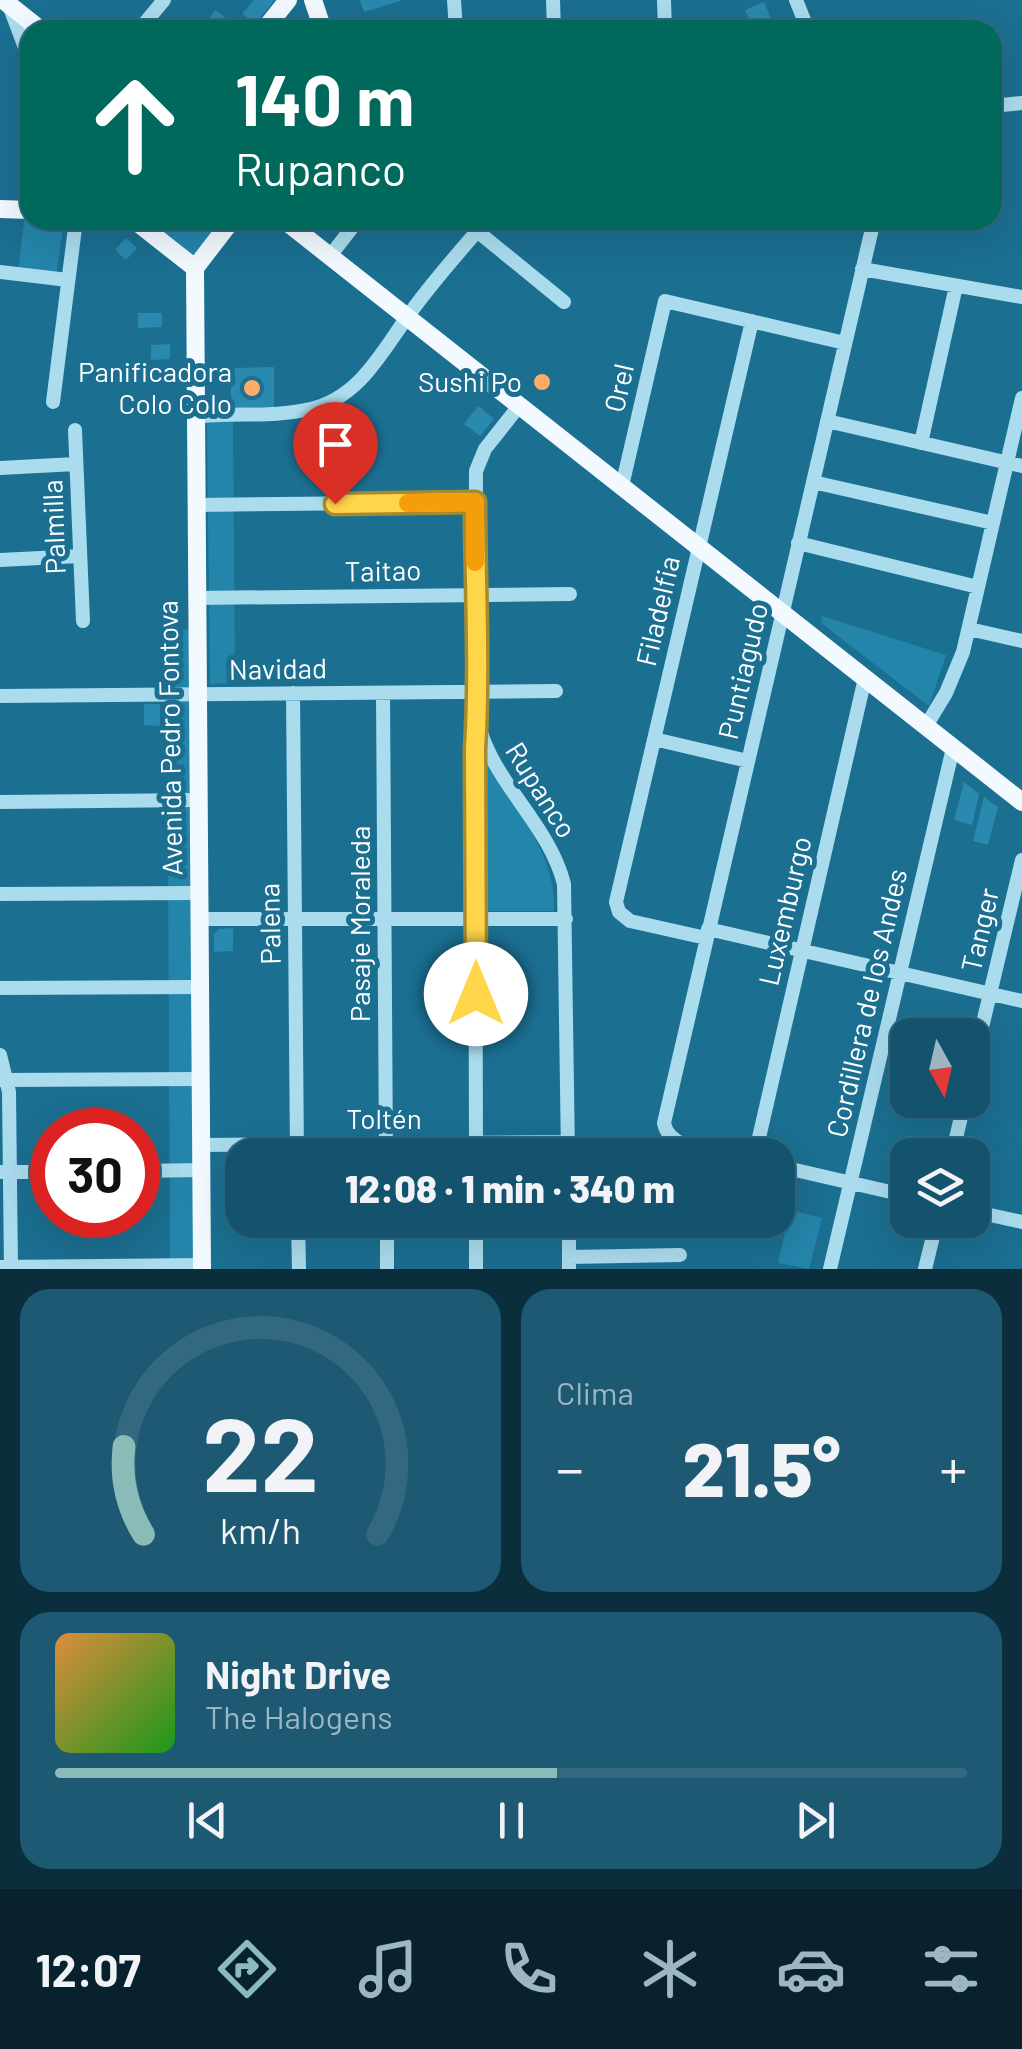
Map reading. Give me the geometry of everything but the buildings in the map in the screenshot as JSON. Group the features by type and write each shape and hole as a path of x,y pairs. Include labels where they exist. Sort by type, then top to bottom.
{"main road":[{"path":"272,20 288,0"},
{"path":"5,3 27,20"},
{"path":"147,230 195,268 224,230"},
{"path":"297,230 953,748 1021,797"},
{"name":"Avenida Pedro Fontova","path":"195,268 202,1267"}],"street":[{"path":"147,20 164,0"},
{"path":"5,3 20,38"},
{"path":"53,402 75,230"},
{"path":"330,256 350,230"},
{"path":"194,417 282,413 324,405 362,379 479,230"},
{"path":"486,230 564,302"},
{"name":"Puntiagudo","path":"671,1138 666,1134 664,1122 872,230"},
{"path":"862,269 1022,297"},
{"path":"0,272 68,280"},
{"path":"921,443 956,286"},
{"name":"Orel","path":"622,486 665,301 752,321"},
{"path":"752,321 845,342"},
{"name":"Filadelfia","path":"708,934 630,921 619,912 617,897 752,321"},
{"path":"926,726 956,673 993,523 1014,464 1022,398"},
{"name":"Rupanco","path":"519,406 478,462 474,692 478,730 493,763 553,853 564,884 568,1138"},
{"path":"827,421 1014,464"},
{"name":"Palmilla","path":"75,430 83,621"},
{"path":"0,468 76,464"},
{"path":"812,482 993,523"},
{"path":"195,505 475,502"},
{"path":"798,544 978,587"},
{"path":"0,560 80,556"},
{"name":"Taitao","path":"196,598 570,594"},
{"path":"968,629 1022,641"},
{"name":"Luxemburgo","path":"758,1138 865,678"},
{"name":"Navidad","path":"0,696 556,691"},
{"name":"Pasaje Moraleda","path":"383,692 386,1138"},
{"name":"Palena","path":"293,694 298,1138"},
{"path":"476,1138 478,730"},
{"path":"654,739 748,762"},
{"name":"Cordillera de los Andes","path":"830,1269 953,748"},
{"path":"0,802 198,800"},
{"name":"Tanger","path":"984,1018 1022,860"},
{"path":"0,894 198,892"},
{"path":"199,919 566,919"},
{"path":"708,934 1022,1001"},
{"path":"0,988 200,987"},
{"path":"0,1055 4,1080 7,1267 202,1267"},
{"path":"4,1080 200,1079"},
{"name":"Toltén","path":"201,1145 225,1146"},
{"path":"160,1171 201,1170"},
{"path":"795,1170 890,1192"},
{"path":"990,1215 1022,1222"},
{"path":"298,1238 299,1269"},
{"path":"386,1238 387,1269"},
{"path":"476,1238 476,1269"},
{"path":"925,1269 933,1238"},
{"path":"569,1263 680,1255"}],"shaded area":[{"path":"23,230 63,230 56,275 18,270"},
{"path":"157,230 215,230 194,258"},
{"path":"233,420 235,683 210,684 207,421"},
{"path":"822,616 946,655 929,706 821,623"},
{"path":"190,629 195,1269 170,1269 167,630"},
{"path":"479,753 540,848 553,889 554,911 484,911"},
{"path":"795,1211 822,1218 809,1269 778,1263 784,1238 795,1238"}],"slow traffic":[{"path":"408,503 475,502 475,562"}],"place":[{"name":"Sushi Po","path":"542,382"},
{"name":"Panificadora Colo Colo","path":"252,388"}],"route":[{"path":"335,504 475,502 476,994"}]}
